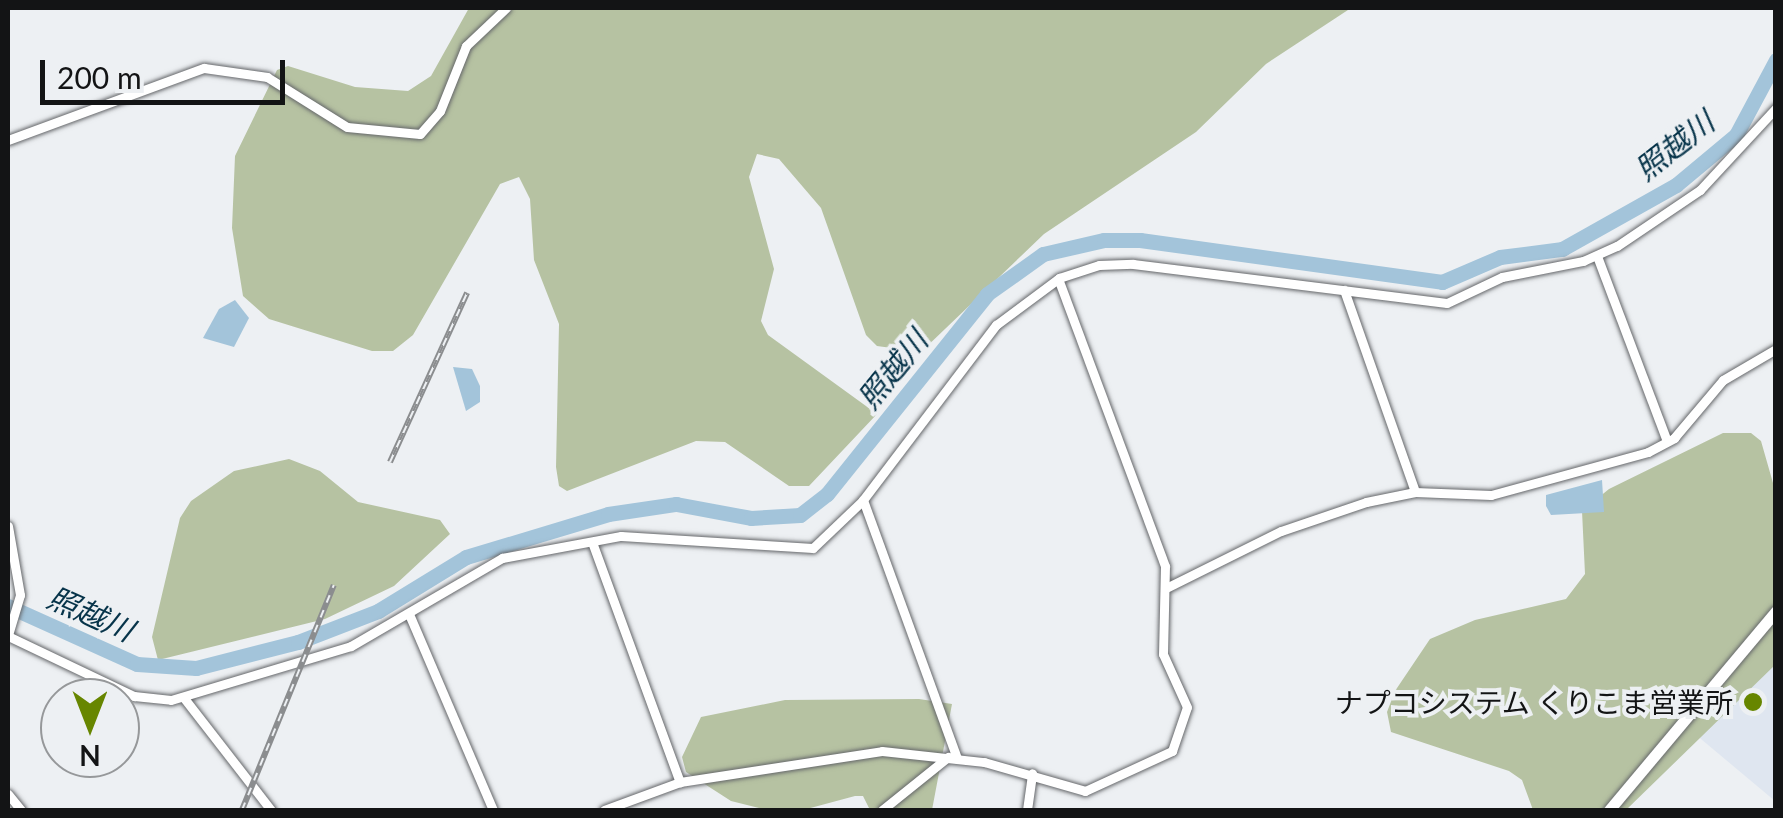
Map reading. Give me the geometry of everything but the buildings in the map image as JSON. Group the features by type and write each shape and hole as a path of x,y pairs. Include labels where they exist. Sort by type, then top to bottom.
{"main road":[{"path":"1609,810 1776,611"}],"street":[{"path":"8,140 204,68 279,82 347,127 420,134 440,111 466,46 506,8"},
{"path":"8,526 20,595 8,636 134,696 184,698 351,646 485,564 621,536 696,538 802,551 826,540 863,500 996,325 1058,279 1099,265 1134,264 1447,302 1502,277 1597,256 1700,190 1772,122 1776,108"},
{"path":"1597,256 1667,441"},
{"path":"604,810 680,782 882,751 952,757 1032,773 1092,791 1177,745 1187,707 1163,654 1166,588 1145,508 1058,279"},
{"path":"1344,290 1415,492"},
{"path":"1166,588 1281,530 1415,492 1491,495 1667,441 1723,380 1776,350"},
{"path":"863,500 952,757"},
{"path":"592,542 680,782"},
{"path":"408,614 492,810"},
{"path":"184,698 271,810"},
{"path":"882,810 952,757"},
{"path":"1027,810 1032,773"},
{"path":"8,794 21,810"}],"shaded area":[{"path":"1775,639 1775,801 1689,729"}],"green space":[{"path":"469,8 1351,8 1266,64 1196,132 1044,234 921,352 877,346 866,335 821,208 779,159 757,154 749,177 774,269 761,321 768,335 877,414 809,486 789,486 725,442 696,441 567,491 559,486 556,467 559,324 534,260 530,199 519,177 500,184 413,335 393,351 372,351 269,319 243,296 232,228 235,156 277,70 288,66 355,87 408,91 431,76"},
{"path":"1723,433 1751,433 1761,441 1775,490 1775,665 1626,810 1533,810 1522,780 1509,771 1391,732 1387,712 1395,691 1430,639 1475,620 1566,599 1585,574 1582,511 1609,489"},
{"path":"289,459 320,471 358,502 440,520 450,534 394,586 325,619 158,660 152,637 180,518 191,501 234,471"},
{"path":"919,699 952,704 932,810 870,810 863,796 855,796 803,810 767,810 731,801 686,772 682,757 701,717 785,700"}],"water":[{"path":"235,300 249,318 234,347 203,338 219,309"},
{"path":"453,367 472,369 480,386 480,402 466,411"},
{"path":"1602,480 1604,512 1551,515 1546,495"}],"waterway":[{"name":"照越川","path":"8,606 137,664 196,668 298,642 378,611 466,557 608,514 676,504 751,518 800,515 827,494 987,294 1043,254 1104,240 1140,240 1442,282 1500,257 1562,249 1676,185 1736,135 1776,60"}],"railway":[{"path":"390,462 467,293"},
{"path":"242,810 334,585"}],"place":[{"name":"ナプコシステム くりこま営業所","path":"1753,702"}]}
